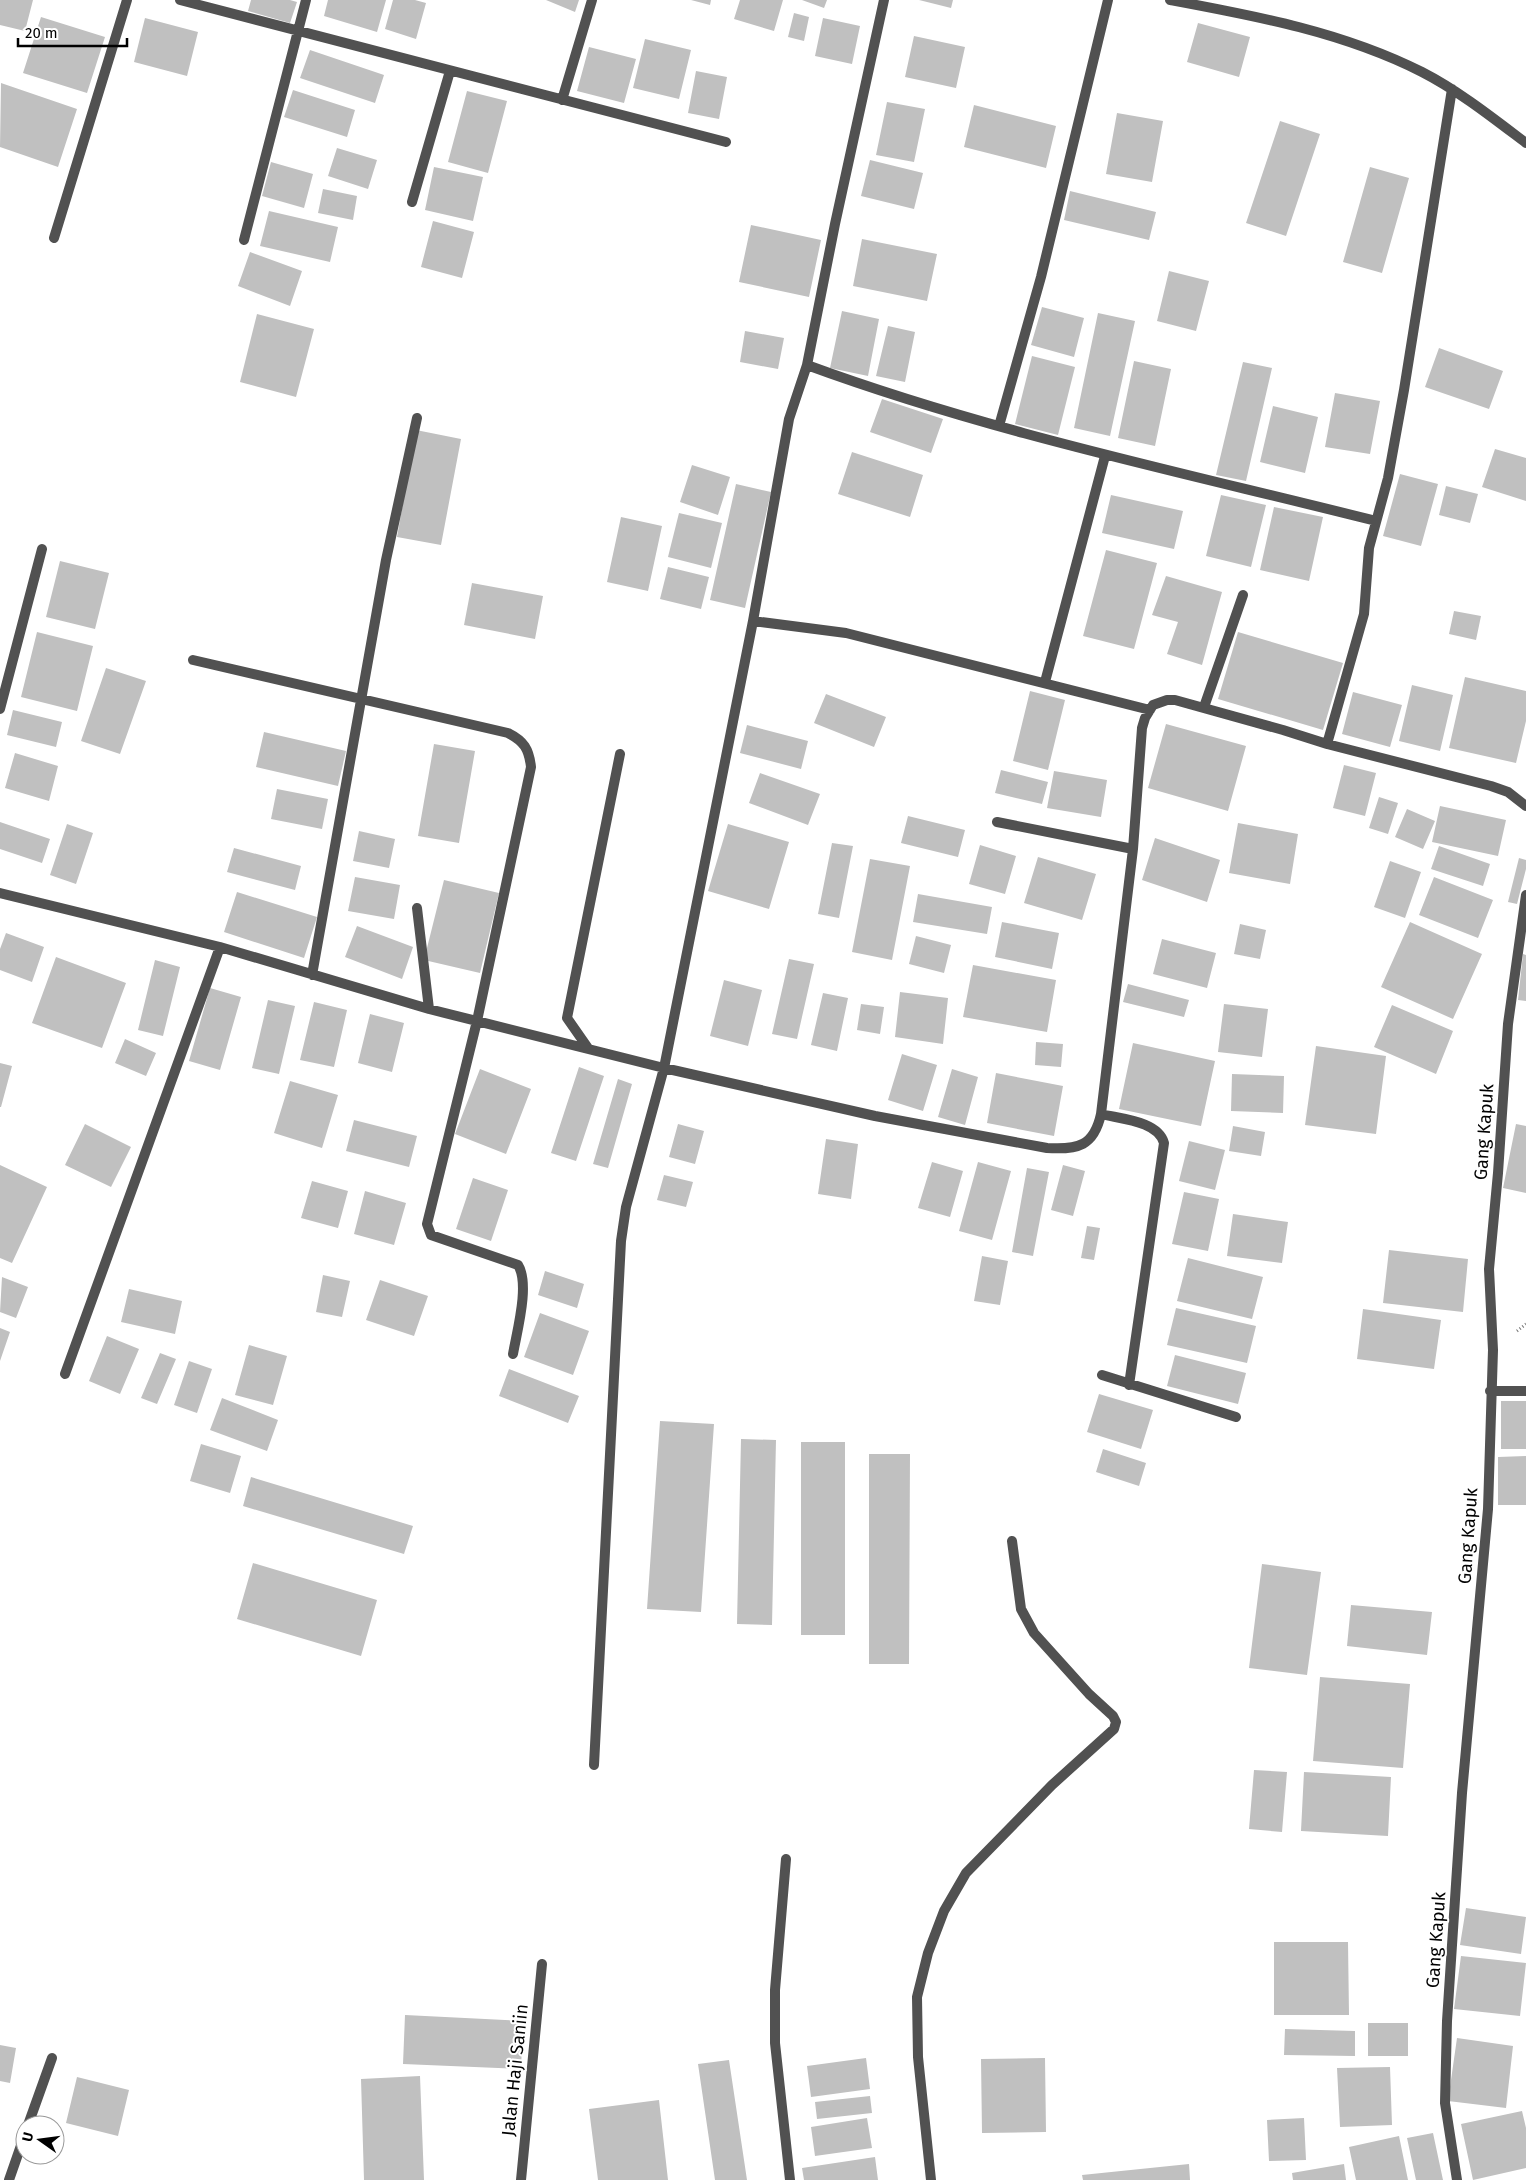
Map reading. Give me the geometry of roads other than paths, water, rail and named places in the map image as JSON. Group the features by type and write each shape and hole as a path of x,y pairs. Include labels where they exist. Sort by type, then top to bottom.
{"street":[{"path":"54,238 127,0"},
{"path":"180,0 726,142"},
{"path":"244,240 306,0"},
{"path":"562,100 592,0"},
{"path":"594,1765 621,1241 626,1207 664,1068 753,621 789,419 807,365 835,224 884,0"},
{"path":"999,426 1041,277 1108,0"},
{"path":"1170,0 1261,18 1352,42 1422,72 1452,89 1526,143"},
{"path":"412,202 450,70"},
{"path":"1327,744 1364,614 1370,548 1388,478 1404,390 1452,89"},
{"path":"807,365 854,382 1105,456 1376,521"},
{"path":"312,975 386,560 417,418"},
{"path":"1045,682 1105,456"},
{"path":"0,709 42,549"},
{"path":"1204,707 1243,595"},
{"path":"753,621 846,633 1150,710"},
{"path":"193,660 508,733 521,740 530,752 531,767 476,1021 427,1224 431,1235 518,1265 523,1273 522,1296 513,1354"},
{"path":"0,893 220,947 430,1009 664,1068 875,1116 1047,1148 1064,1149 1089,1141 1097,1130 1102,1114 1133,849 1142,728 1153,705 1167,700 1204,707 1327,744 1491,786 1508,792 1526,806"},
{"path":"588,1048 566,1018 620,754"},
{"path":"997,822 1133,849"},
{"name":"Gang Kapuk","path":"1456,2176 1450,2146 1446,2103 1447,2021 1462,1793 1488,1509 1490,1391 1493,1350 1489,1269 1498,1173 1508,1024 1526,895"},
{"path":"417,908 430,1009"},
{"path":"65,1374 220,947"},
{"path":"1102,1114 1155,1129 1162,1135 1164,1143 1129,1385"},
{"path":"1102,1376 1236,1417"},
{"path":"1490,1391 1526,1392"},
{"path":"931,2180 918,2057 917,1997 928,1953 944,1911 966,1874 1052,1785 1114,1729 1116,1722 1114,1716 1075,1680 1034,1633 1021,1609 1012,1541"},
{"path":"786,1859 778,1946 775,2034 790,2180"},
{"name":"Jalan Haji Saniin","path":"521,2180 542,1964"},
{"path":"32,2115 52,2058"},
{"path":"8,2180 15,2161"}]}
